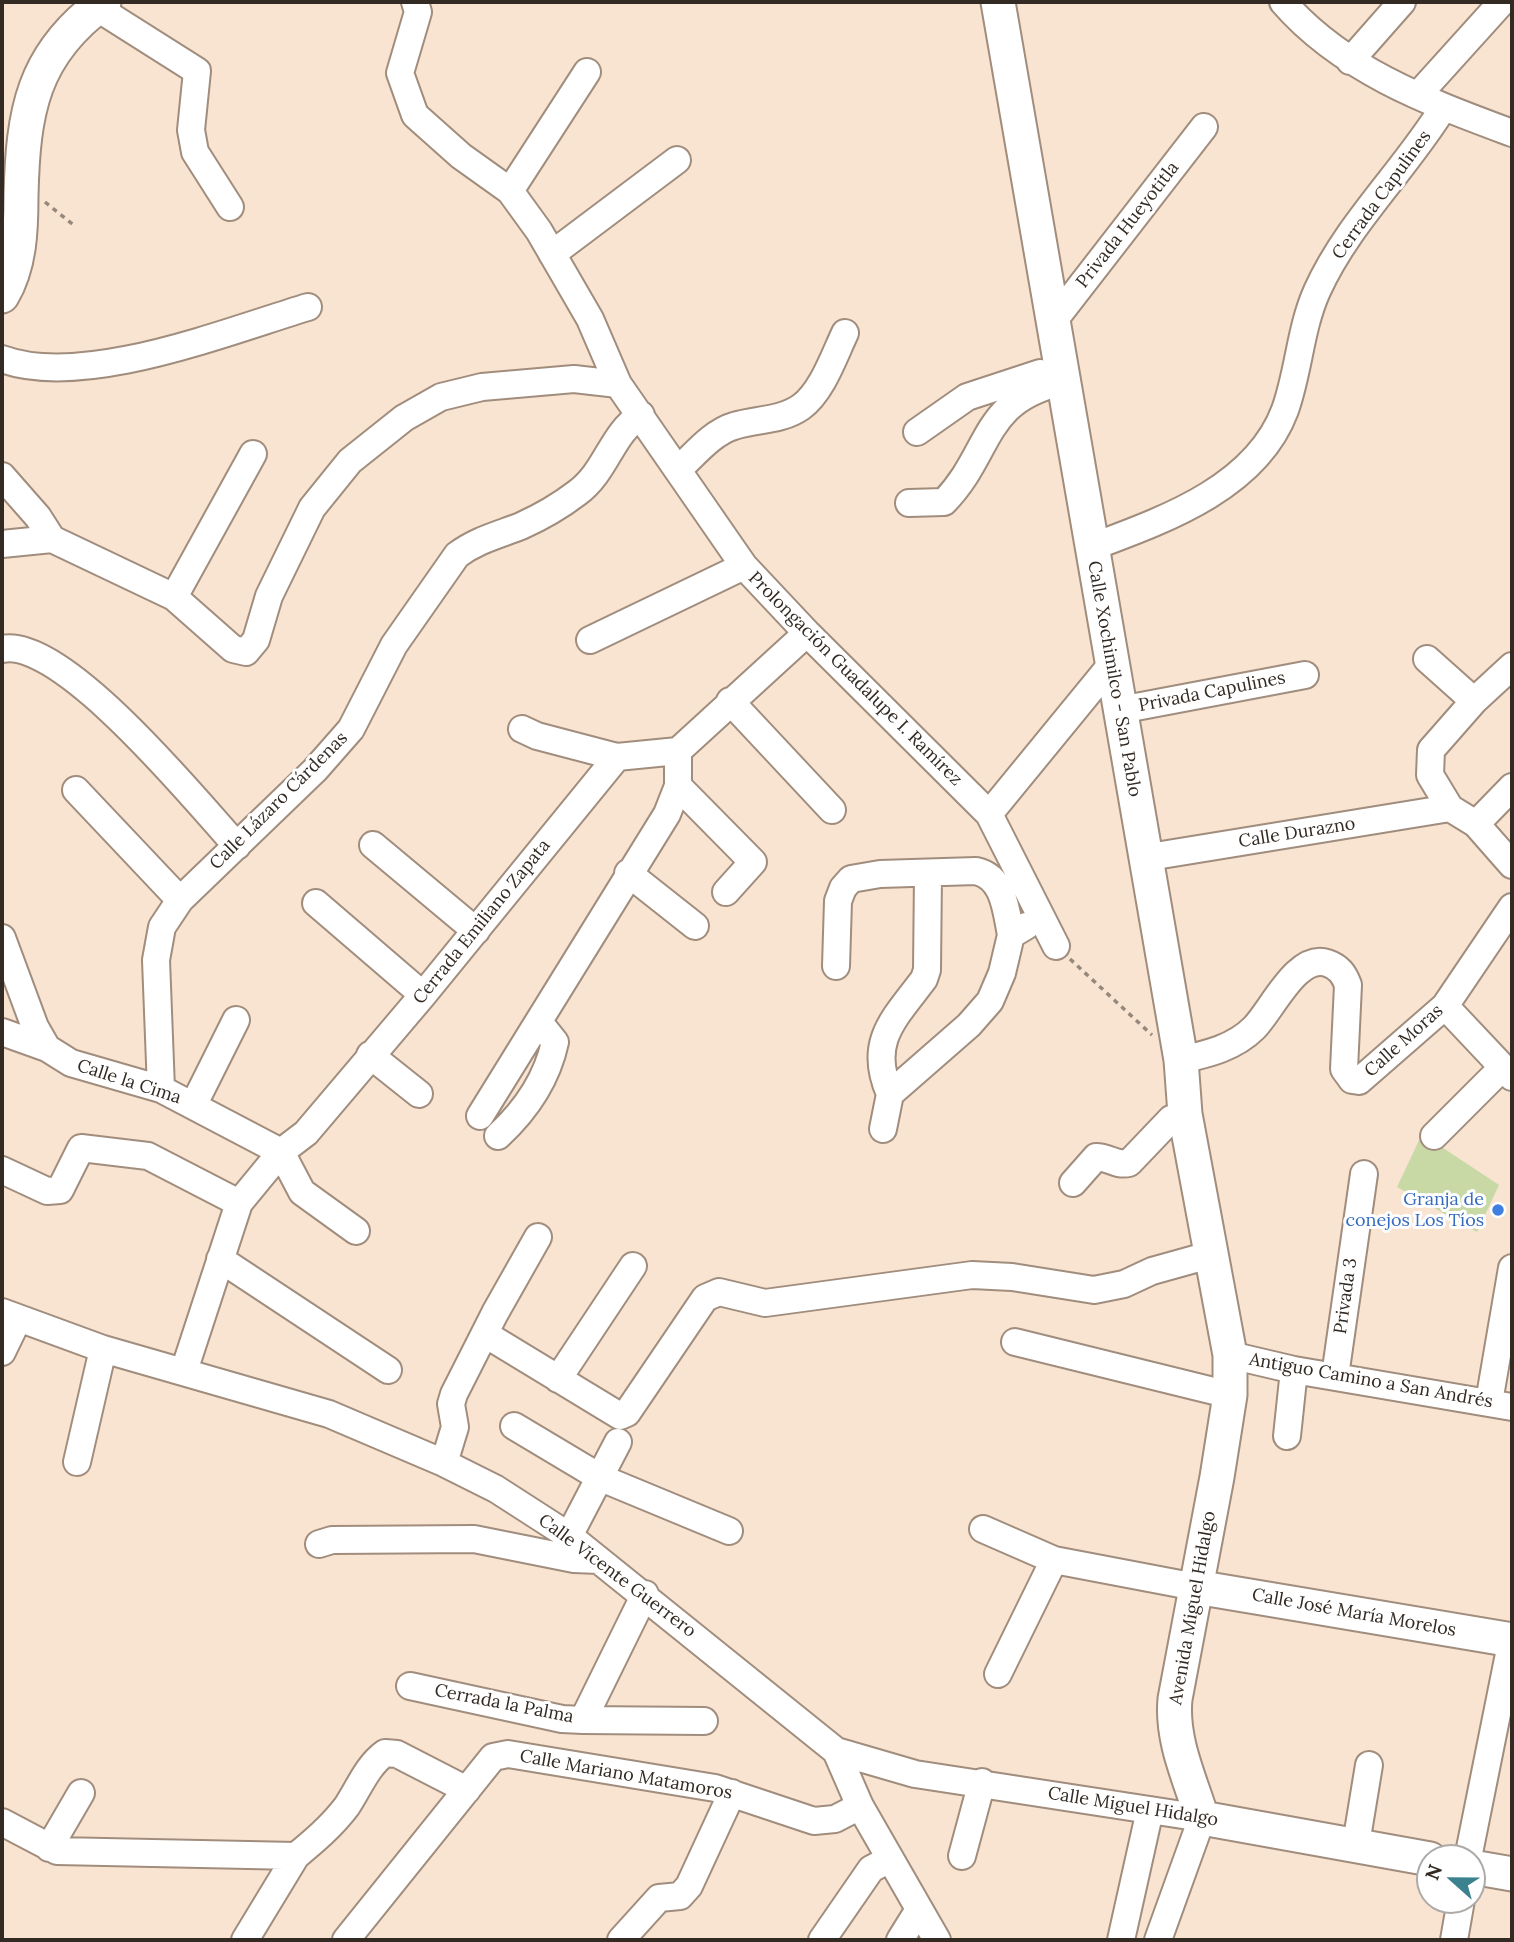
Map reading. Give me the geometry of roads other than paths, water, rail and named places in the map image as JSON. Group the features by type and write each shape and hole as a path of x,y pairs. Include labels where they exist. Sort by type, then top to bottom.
{"main road":[{"name":"Calle Xochimilco - San Pablo","path":"998,2 1143,858 1181,1060 1185,1114 1230,1355"},
{"path":"2,296 18,254 27,120 47,58 96,4"},
{"name":"Avenida Miguel Hidalgo","path":"1202,1818 1177,1741 1173,1716 1230,1395 1230,1355"},
{"name":"Calle José María Morelos","path":"1196,1587 1512,1640"},
{"name":"Calle Miguel Hidalgo","path":"1202,1818 1416,1856"},
{"path":"1486,1869 1512,1874"}],"street":[{"path":"1283,2 1317,37 1350,61 1443,108 1512,133"},
{"path":"1350,61 1402,2"},
{"path":"1418,95 1502,2"},
{"path":"96,4 197,71 191,130 195,152 230,207"},
{"name":"Prolongación Guadalupe I. Ramírez","path":"422,5 400,73 415,115 461,156 510,191 552,254 590,319 618,384 744,566 807,633 989,814 1056,946"},
{"path":"510,191 587,72"},
{"name":"Cerrada Capulines","path":"1092,547 1195,503 1255,460 1285,409 1301,337 1317,291 1344,244 1419,147 1443,108"},
{"name":"Privada Hueyotitla","path":"1052,324 1204,127"},
{"path":"552,254 677,160"},
{"path":"2,359 49,369 88,368 308,307"},
{"path":"679,469 718,433 732,426 778,418 802,406 818,386 845,333"},
{"path":"917,432 967,397 1060,375"},
{"path":"909,503 944,502 1009,405 1060,375"},
{"path":"2,544 52,539 173,597 233,649 246,652 256,640 269,596 312,508 350,461 404,418 440,397 482,387 574,379 618,384"},
{"name":"Calle Lázaro Cárdenas","path":"161,1088 157,937 180,900 315,770 351,729 394,645 457,555 470,545 547,513 578,492 608,460 625,425 641,415"},
{"path":"173,597 253,454"},
{"path":"2,476 38,517 52,539"},
{"path":"590,640 744,566"},
{"path":"522,729 537,736 617,757 678,751 807,633"},
{"path":"2,649 32,653 82,685 126,724 237,846"},
{"path":"1427,659 1474,701"},
{"path":"989,814 1111,665"},
{"path":"1512,666 1474,701 1431,750 1429,759 1430,775 1450,808 1476,824 1512,865"},
{"name":"Privada Capulines","path":"1120,710 1305,675"},
{"path":"730,701 832,810"},
{"path":"480,1116 667,814 678,786 678,751"},
{"name":"Cerrada Emiliano Zapata","path":"239,1203 281,1152 306,1133 424,995 617,757"},
{"path":"678,786 753,862 726,892"},
{"path":"1476,824 1512,787"},
{"path":"76,790 180,900"},
{"name":"Calle Durazno","path":"1143,858 1450,808"},
{"path":"373,845 476,931"},
{"path":"836,966 838,901 843,888 851,879 880,874 975,871 987,873 996,881 1005,903 1011,934 1002,973 990,1001 969,1026 890,1094"},
{"path":"628,873 695,926"},
{"path":"883,1129 890,1094 883,1078 882,1037 924,979 927,970 928,874"},
{"path":"316,903 424,995"},
{"name":"Calle Moras","path":"1181,1060 1234,1044 1255,1027 1292,978 1309,963 1321,961 1333,965 1344,974 1348,985 1344,1069 1352,1080 1359,1081 1445,1006 1512,906"},
{"path":"1011,934 1040,919"},
{"path":"2,938 35,1027 47,1048"},
{"path":"1434,1136 1507,1072 1445,1006"},
{"path":"194,1104 236,1020"},
{"path":"498,1136 524,1111 551,1060 555,1042 539,1022"},
{"name":"Calle la Cima","path":"2,1032 47,1048 71,1063 161,1088 281,1152"},
{"path":"370,1055 419,1094"},
{"path":"1073,1183 1096,1157 1103,1157 1120,1165 1129,1163 1171,1119 1185,1114"},
{"path":"2,1170 47,1191 60,1189 81,1148 148,1156 239,1203 184,1371"},
{"path":"281,1152 302,1192 356,1231"},
{"name":"Privada 3","path":"1335,1376 1364,1174"},
{"path":"444,1463 455,1427 451,1404 454,1394 538,1237"},
{"path":"485,1334 620,1416 627,1413 705,1298 719,1292 765,1303 972,1275 1012,1277 1094,1290 1124,1284 1152,1271 1213,1254"},
{"path":"220,1259 388,1370"},
{"path":"558,1378 634,1266"},
{"path":"1501,1405 1512,1268"},
{"path":"2,1352 10,1316"},
{"name":"Calle Vicente Guerrero","path":"10,1316 103,1349 329,1414 444,1463 496,1489 569,1536 645,1594 836,1751 860,1806 937,1940"},
{"path":"1015,1342 1230,1395"},
{"path":"78,1462 103,1349"},
{"name":"Antiguo Camino a San Andrés","path":"1230,1355 1294,1370 1501,1405"},
{"path":"1287,1436 1294,1370"},
{"path":"514,1426 601,1478 729,1531"},
{"path":"569,1536 618,1442"},
{"path":"983,1530 1028,1546 1054,1560 1196,1587"},
{"path":"319,1544 341,1539 474,1539 574,1559 599,1560"},
{"path":"998,1674 1054,1560"},
{"name":"Cerrada la Palma","path":"410,1686 562,1719 583,1720 645,1594"},
{"path":"1471,1844 1512,1640"},
{"path":"583,1720 704,1721"},
{"name":"Calle Miguel Hidalgo","path":"836,1751 915,1774 982,1782 1202,1818"},
{"path":"244,1940 296,1857 329,1827 347,1805 375,1760 385,1752 397,1754 467,1790"},
{"name":"Calle Mariano Matamoros","path":"346,1940 493,1757 508,1754 732,1793 814,1821 835,1819 860,1806"},
{"path":"1356,1844 1368,1765"},
{"path":"961,1856 982,1782"},
{"path":"19,1837 81,1793"},
{"path":"621,1940 659,1898 680,1896 689,1886 732,1793"},
{"path":"1121,1940 1150,1810"},
{"path":"1158,1940 1202,1818"},
{"path":"19,1837 296,1857"},
{"path":"822,1940 871,1869 890,1858"},
{"path":"900,1940 918,1911"},
{"path":"1454,1940 1459,1914"},
{"path":"328,1940 340,1940"}],"place":[{"name":"Granja de conejos Los Tíos","path":"1498,1210"}]}
